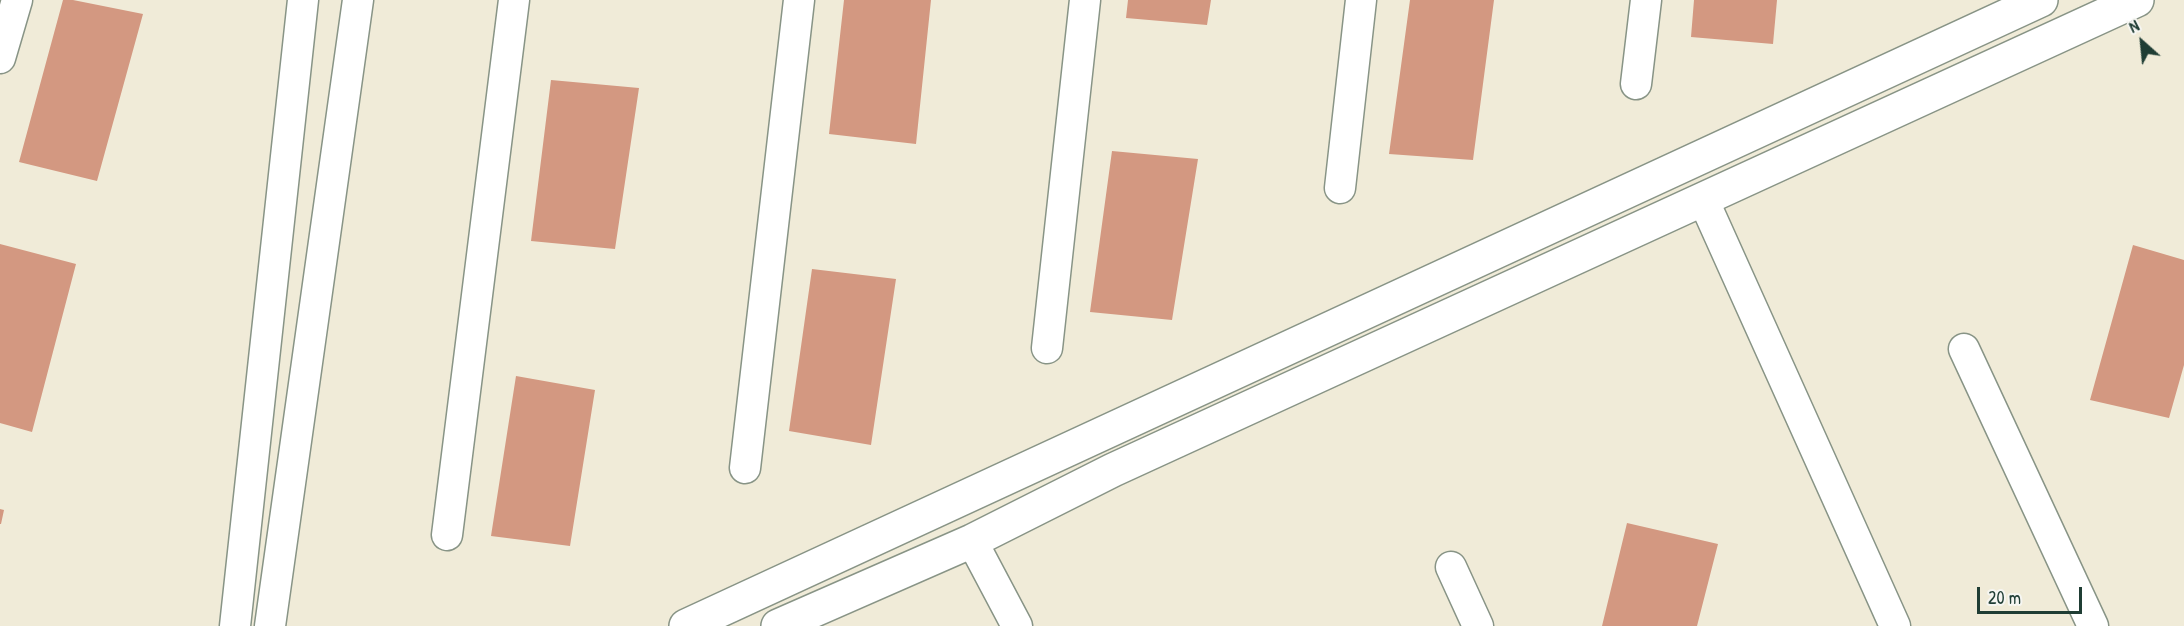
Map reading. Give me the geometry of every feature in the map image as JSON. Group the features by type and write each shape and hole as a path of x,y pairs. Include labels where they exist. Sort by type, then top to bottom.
{"street":[{"path":"0,58 16,0"},
{"path":"235,626 303,0"},
{"path":"270,626 358,0"},
{"path":"447,534 514,0"},
{"path":"746,468 799,0"},
{"path":"1047,348 1085,0"},
{"path":"1340,188 1361,0"},
{"path":"1636,84 1646,0"},
{"path":"686,626 2041,0"},
{"path":"778,626 972,541 1113,470 2137,0"},
{"path":"1703,199 1895,626"},
{"path":"1964,349 2093,626"},
{"path":"972,541 1017,626"},
{"path":"1451,567 1478,626"}],"building":[{"path":"63,0 143,14 97,181 19,162"},
{"path":"844,0 931,0 916,144 829,134"},
{"path":"1128,0 1211,0 1207,25 1126,18"},
{"path":"1410,0 1494,0 1473,160 1389,154"},
{"path":"1694,0 1777,0 1773,44 1691,37"},
{"path":"551,80 639,88 615,249 531,241"},
{"path":"1112,151 1198,159 1172,320 1090,312"},
{"path":"0,244 76,264 32,432 0,423"},
{"path":"2133,245 2184,260 2184,365 2169,418 2090,400"},
{"path":"812,269 896,279 871,445 789,431"},
{"path":"516,376 595,390 570,546 491,536"},
{"path":"0,509 4,510 1,524 0,524"},
{"path":"1627,523 1718,544 1697,626 1602,626"}]}
